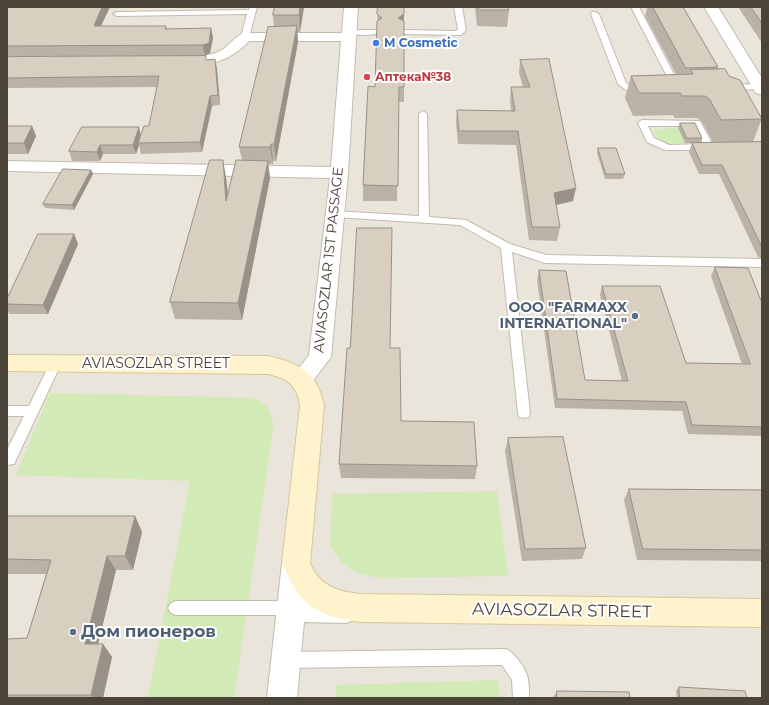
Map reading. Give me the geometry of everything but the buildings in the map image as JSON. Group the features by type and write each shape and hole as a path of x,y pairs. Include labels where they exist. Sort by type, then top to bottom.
{"main road":[{"name":"AVIASOZLAR STREET","path":"7,363 268,365 286,369 301,380"},
{"path":"296,562 312,405 310,392 301,380"},
{"name":"AVIASOZLAR STREET","path":"296,562 303,579 314,593 337,605 361,608 762,613"}],"street":[{"name":"AVIASOZLAR 1ST PASSAGE","path":"301,380 320,357 336,214 351,7"},
{"path":"711,7 761,88"},
{"path":"167,61 207,61 223,56 238,46 245,37 349,34"},
{"path":"7,166 339,172"},
{"path":"282,698 296,562"},
{"name":"AVIASOZLAR STREET","path":"291,608 361,608"}],"lane":[{"path":"403,32 458,33 462,30 458,7"},
{"path":"117,14 252,9 245,37"},
{"path":"639,9 677,89"},
{"path":"594,14 622,84 630,90 653,89"},
{"path":"349,34 377,32"},
{"path":"722,88 761,88"},
{"path":"423,114 424,220"},
{"path":"642,123 697,123 713,147 668,148 650,140 642,123"},
{"path":"336,214 462,222 506,246 544,259 762,263"},
{"path":"506,246 524,413"},
{"path":"9,460 55,364"},
{"path":"7,411 33,411"},
{"path":"176,608 291,608"},
{"path":"286,660 506,657 520,678 521,698"}],"shaded area":[{"path":"7,7 762,7 762,698 7,698"},
{"path":"122,7 202,7 128,12"}],"green space":[{"path":"689,128 683,138 685,143 667,144 659,141 653,129"},
{"path":"50,393 255,398 269,410 272,418 273,429 234,698 148,698 190,481 16,475"},
{"path":"497,491 508,576 379,578 363,575 349,568 338,558 330,545 332,494"},
{"path":"498,680 500,698 336,698 336,685"}],"place":[{"name":"M Cosmetic","path":"376,43"},
{"name":"Аптека№38","path":"367,77"},
{"name":"OOO \"FARMAXX INTERNATIONAL\"","path":"635,316"},
{"name":"Дом пионеров","path":"73,632"}]}
